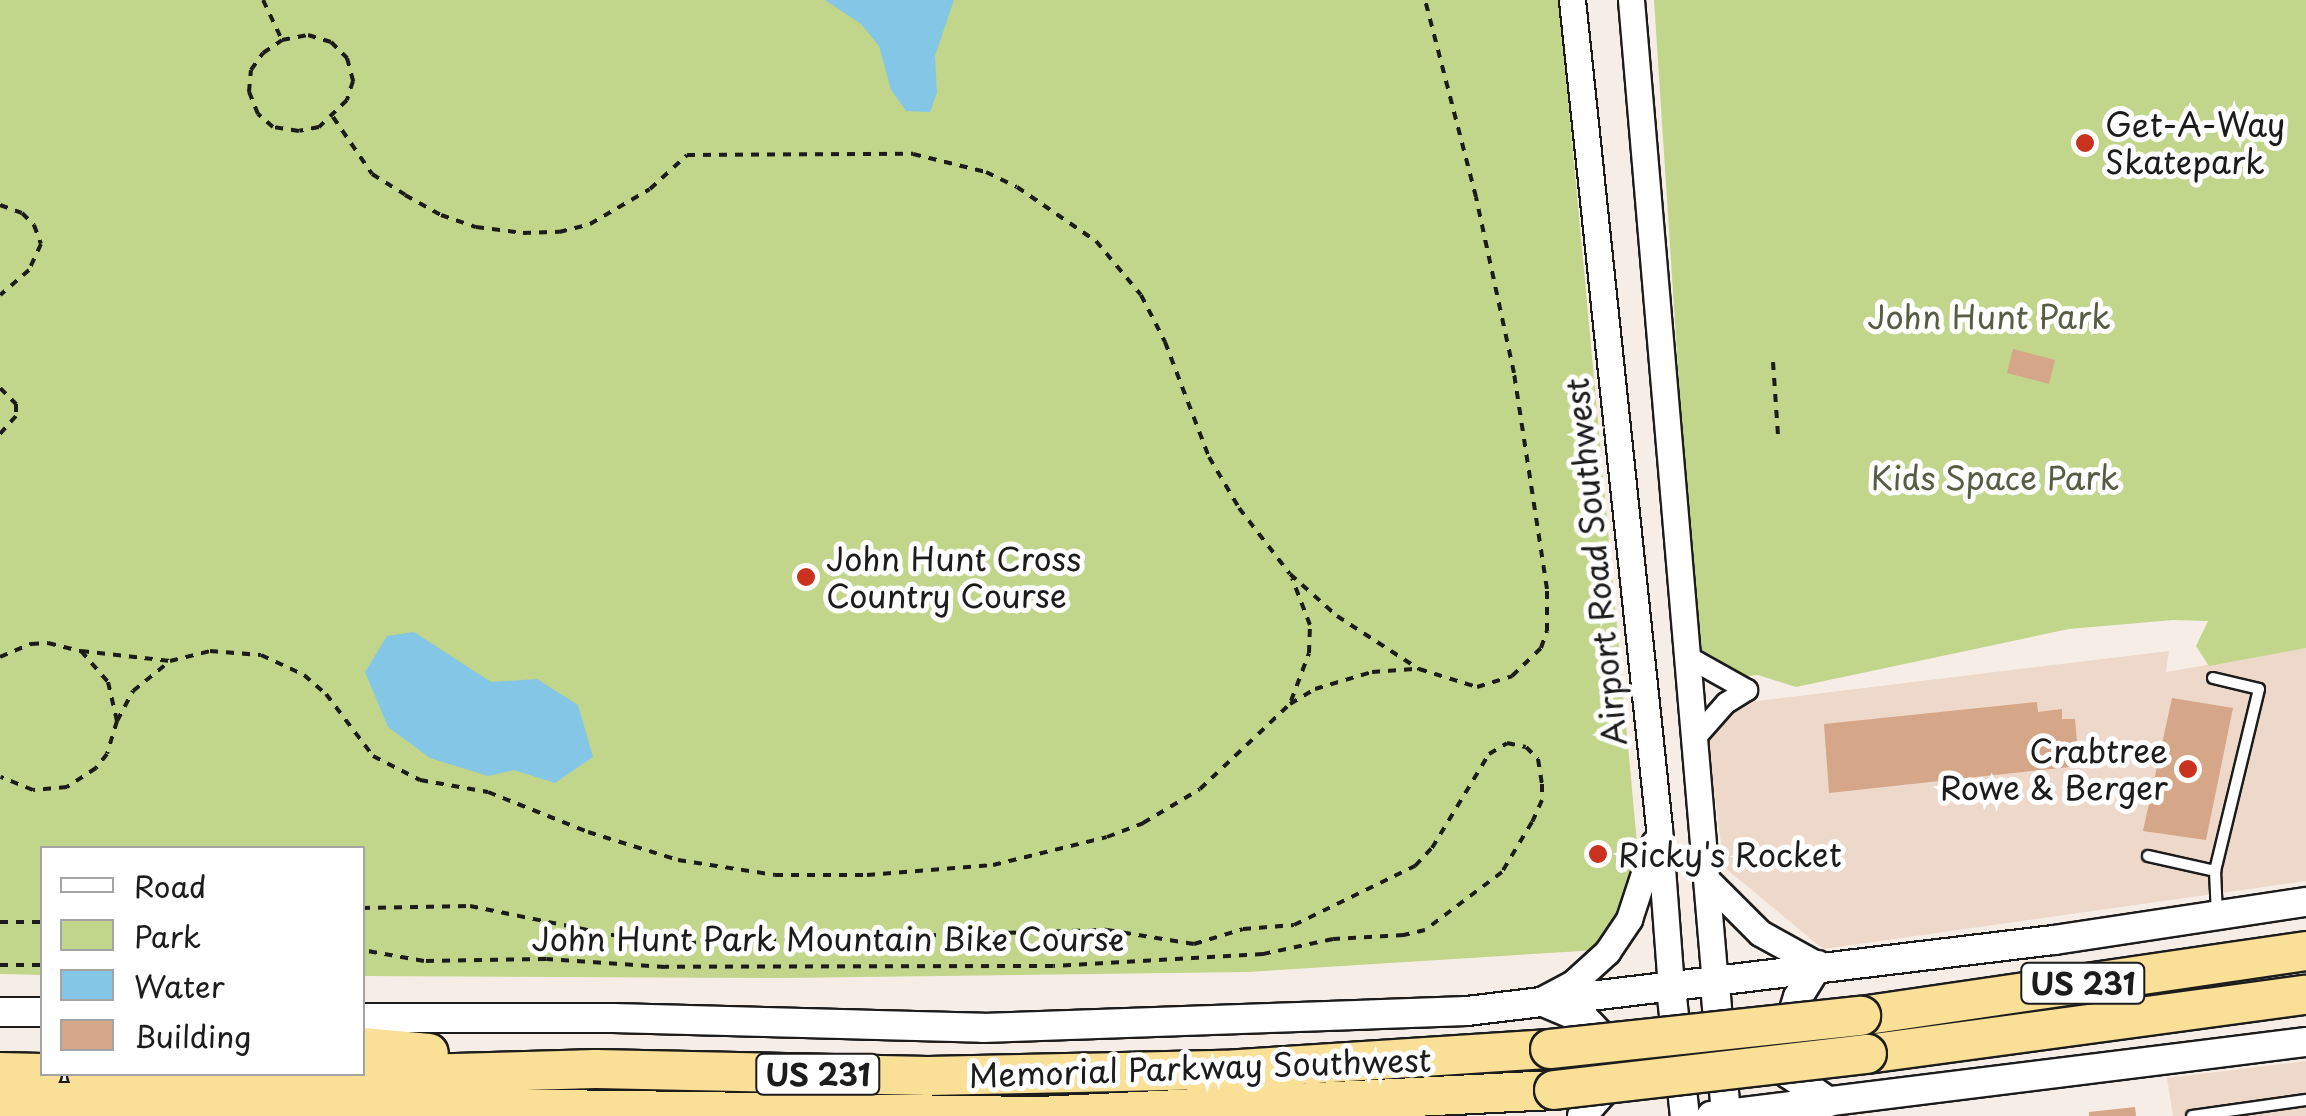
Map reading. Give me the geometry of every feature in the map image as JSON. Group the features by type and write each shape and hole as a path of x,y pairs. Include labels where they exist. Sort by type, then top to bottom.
{"highway":[{"name":"Memorial Parkway Southwest","path":"365,1076 596,1069 928,1076 1224,1070 1550,1049 1861,1016 2306,952"},
{"name":"Memorial Parkway Southwest","path":"0,1102 1040,1116 1554,1090 1867,1054 2306,995"},
{"path":"365,1047 596,1069"},
{"path":"0,1072 40,1073"},
{"path":"402,1116 518,1108"}],"main road":[{"path":"365,1018 983,1028 1251,1022 1467,1010 1714,984 1818,965 2054,940 2306,902"},
{"path":"1818,965 1798,997 1784,1044 1789,1074 1829,1102"},
{"path":"1714,984 1726,1115"},
{"name":"Airport Road Southwest","path":"1671,988 1685,1116"},
{"path":"1538,1001 1566,1008 1599,1034 1606,1077 1600,1094 1582,1116"},
{"path":"0,1012 40,1012"},
{"path":"1711,1116 1783,1112 1993,1079 2306,1042"},
{"path":"1858,1116 1993,1079"}],"street":[{"name":"Airport Road Southwest","path":"1572,0 1659,828 1671,988"},
{"path":"1631,0 1710,882 1714,984"},
{"path":"1688,658 1747,690 1726,703 1696,737"},
{"path":"1538,1001 1574,982 1607,952 1628,919 1659,828"},
{"path":"1710,882 1760,933 1818,965"}],"lane":[{"path":"2213,678 2259,689 2215,871 2218,916"},
{"path":"2148,856 2215,871"},
{"path":"2192,1116 2306,1100"}],"path":[{"path":"264,0 282,40"},
{"path":"1290,574 1336,616 1419,669 1477,687 1512,676 1541,648 1548,612 1543,544 1514,372 1476,197 1425,0"},
{"path":"308,35 331,42 347,58 353,81 347,100 333,117 319,127 299,131 273,126 258,114 249,92 251,70 262,52 282,40 308,35"},
{"path":"333,117 372,174 440,216 476,227 524,233 559,232 590,224 650,190 687,155 873,151 913,154 986,172 1050,207 1121,266 1166,342 1209,456 1239,508 1304,598 1310,625 1308,653 1290,704"},
{"path":"0,205 22,214 34,225 42,244 28,270 0,295"},
{"path":"1773,362 1778,436"},
{"path":"0,388 16,404 16,416 0,434"},
{"path":"0,657 30,644 48,643 81,651 170,661 210,651 261,656 304,674 326,694 373,756 397,771 420,780 488,792 644,851 775,875 867,875 993,865 1107,837 1160,814 1200,789 1290,704 1341,680 1419,669"},
{"path":"81,651 108,682 117,721"},
{"path":"0,777 33,790 67,786 96,768 107,754 132,691 170,661"},
{"name":"John Hunt Park Mountain Bike Course","path":"365,908 384,911 470,906 656,944 1107,930 1194,944 1242,928 1294,925 1414,866 1432,848 1489,754 1507,743 1526,747 1538,759 1542,784 1537,811 1502,872 1425,930 1404,935 1332,939 1263,954 1053,966 665,967 546,959 424,961 365,951"},
{"path":"0,922 40,922"},
{"path":"0,965 40,965"}],"shaded area":[{"path":"2306,648 2306,881 1823,949 1724,867 1708,743 1716,718 1740,703 2169,651 2166,672"},
{"path":"2306,1061 2306,1116 2173,1116 2167,1078"}],"green space":[{"name":"John Hunt Cross Country Course","path":"0,0 1559,0 1638,854 1627,907 1597,950 1248,972 784,978 365,976 365,846 40,846 40,975 0,974"},
{"name":"John Hunt Park","path":"1654,0 2306,0 2306,648 2209,666 2196,646 2208,621 2173,620 2069,629 1796,687 1758,675 1736,677 1715,670 1700,652 1692,584"}],"water":[{"path":"825,0 954,0 935,56 937,93 930,112 906,111 891,90 879,46 861,24"},
{"path":"414,632 491,682 537,679 578,705 593,757 555,783 514,770 488,776 430,758 388,727 365,672 387,636"}],"building":[{"path":"2013,349 2055,360 2049,384 2007,373"},
{"name":"Crabtree Rowe & Berger","path":"2172,698 2233,708 2206,840 2143,831"},
{"path":"2037,702 2038,712 2062,709 2062,719 2075,719 2079,766 1829,793 1824,724"},
{"path":"2135,1107 2136,1116 2089,1116 2089,1112"}],"place":[{"name":"Get-A-Way Skatepark","path":"2085,143"},
{"name":"John Hunt Cross Country Course","path":"806,577"},
{"name":"Crabtree Rowe & Berger","path":"2188,769"},
{"name":"Ricky's Rocket","path":"1598,854"}],"park label":[{"name":"Kids Space Park","path":"1995,477"}]}
